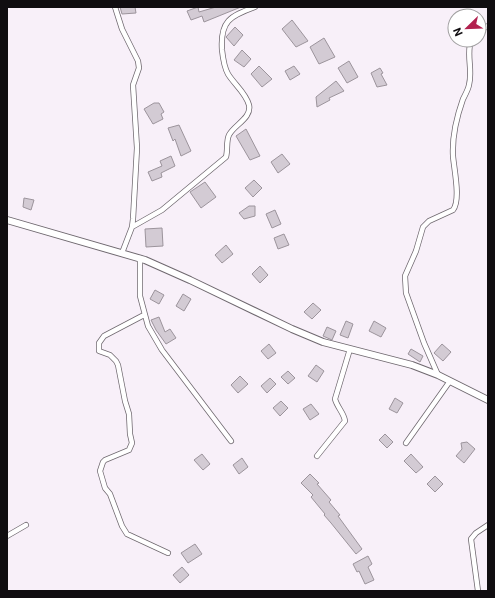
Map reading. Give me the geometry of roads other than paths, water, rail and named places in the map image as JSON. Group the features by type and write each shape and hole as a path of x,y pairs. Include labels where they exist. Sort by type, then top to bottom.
{"street":[{"path":"115,7 122,29 139,66 133,85 137,148 132,227 122,253"},
{"path":"132,227 162,210 226,157 229,135 248,112 249,106 246,99 226,70 223,61 222,33 230,19 238,13 255,7"},
{"path":"438,375 424,343 406,293 405,276 416,251 423,227 429,221 453,210 456,206 457,197 453,139 463,100 469,86 469,48"},
{"path":"7,220 140,258 323,342 412,365 438,375 488,400"},
{"path":"140,258 140,296 148,326 162,350 231,441"},
{"path":"144,315 104,336 99,344 99,350 110,355 118,365 124,401 128,411 132,443 129,450 105,460 101,465 100,471 105,488 110,494 125,531 132,537 168,553"},
{"path":"317,456 345,421 345,417 335,399 350,349"},
{"path":"406,443 450,381"},
{"path":"7,536 26,525"},
{"path":"478,591 472,539 476,533 488,525"}]}
